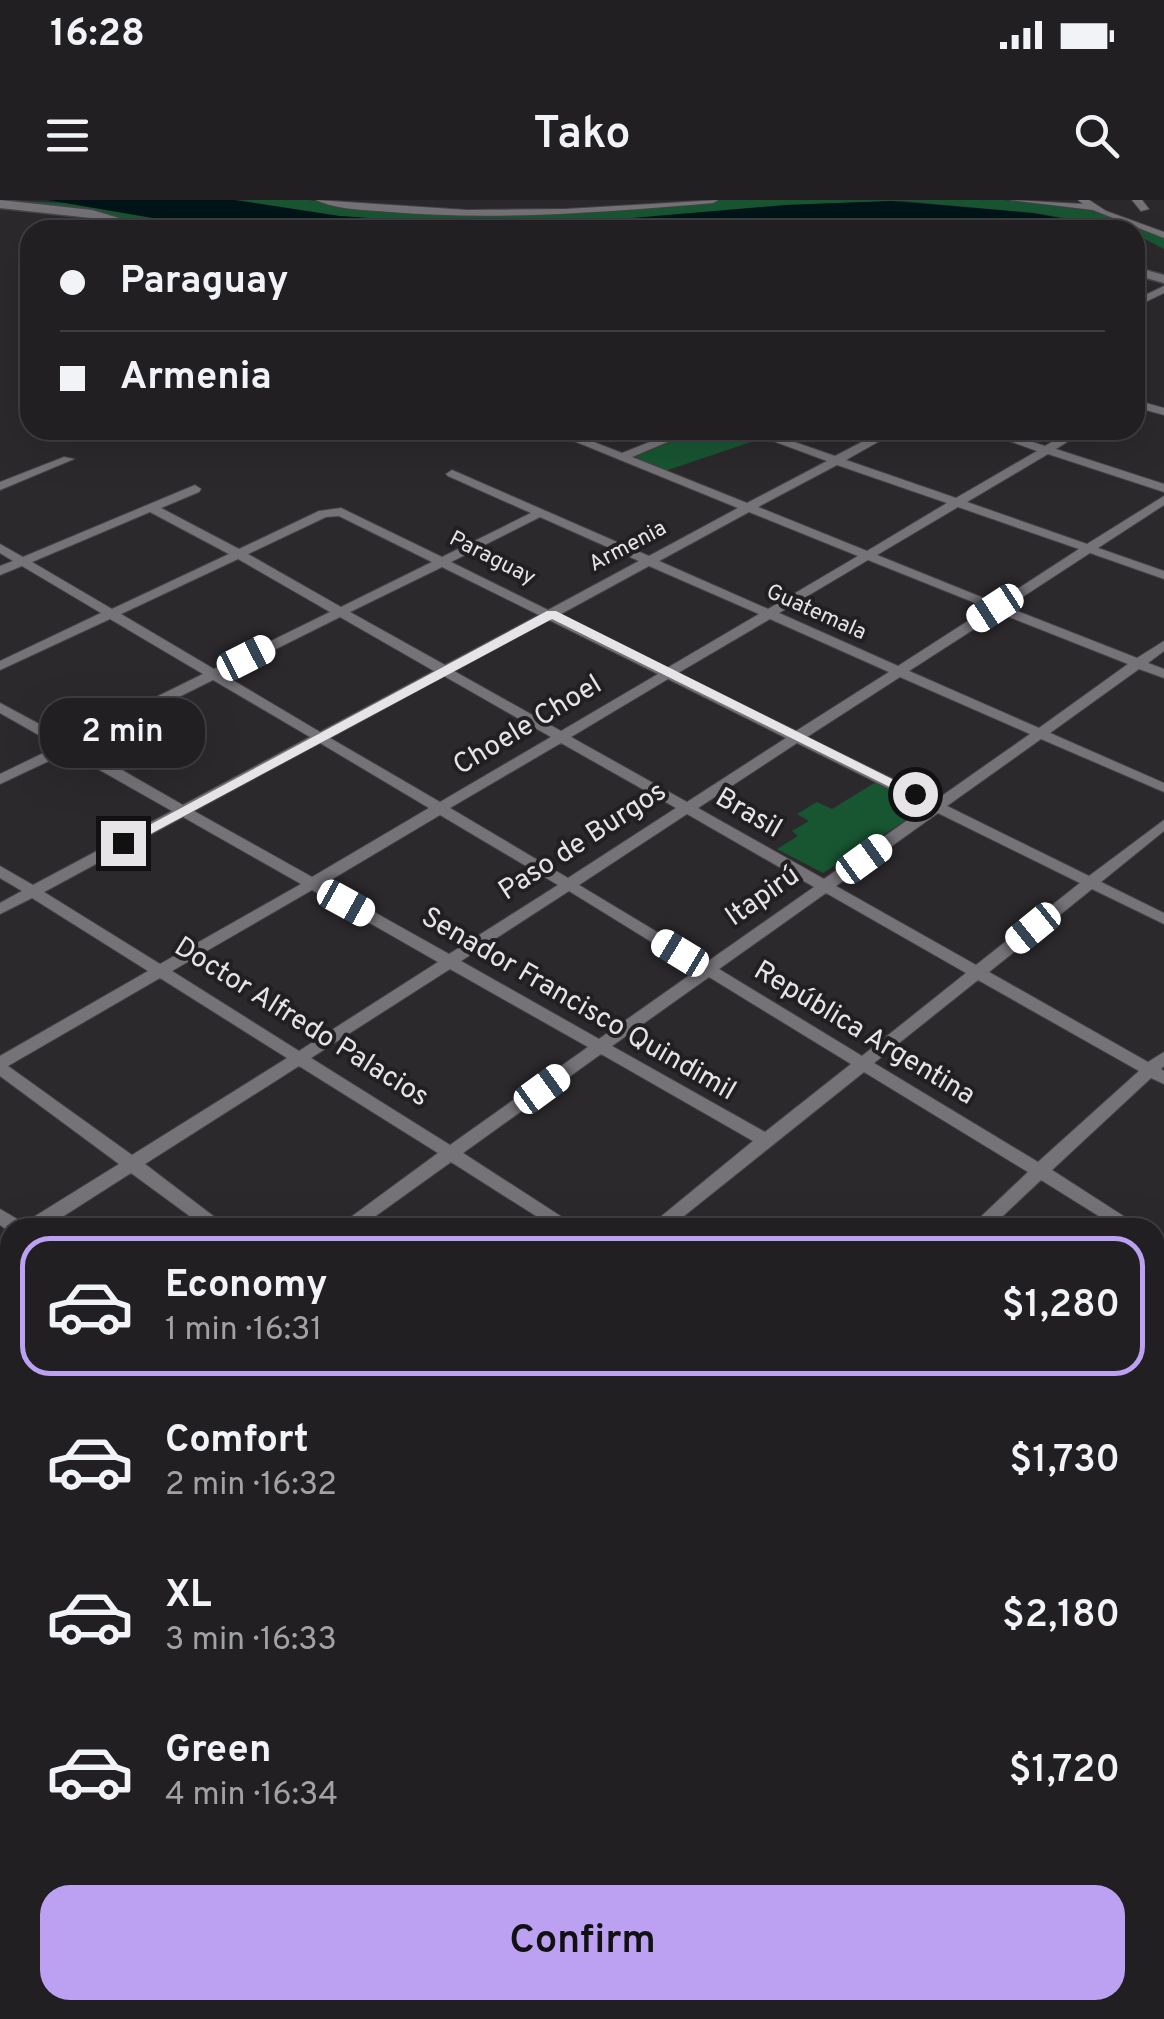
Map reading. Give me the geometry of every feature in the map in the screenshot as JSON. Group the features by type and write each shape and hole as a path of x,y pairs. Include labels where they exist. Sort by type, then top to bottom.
{"street":[{"path":"322,200 369,208 564,211 712,200"},
{"path":"554,200 564,211"},
{"path":"1020,200 1096,208"},
{"path":"1083,200 1122,220"},
{"path":"0,204 82,212 113,220"},
{"path":"577,440 1164,674"},
{"path":"619,458 665,440"},
{"path":"777,440 1164,576"},
{"name":"Armenia","path":"0,909 875,440"},
{"path":"1016,440 1164,488"},
{"name":"Choele Choel","path":"0,1065 159,968 312,884 1064,440"},
{"path":"0,486 68,459"},
{"name":"Guatemala","path":"452,474 1164,788"},
{"path":"0,571 195,488"},
{"name":"Paso de Burgos","path":"46,1218 1164,500"},
{"name":"Brasil","path":"149,508 340,610 977,974 1159,1069"},
{"name":"Paraguay","path":"240,554 335,511 348,513 1164,920"},
{"path":"0,780 538,514"},
{"name":"República Argentina","path":"0,548 216,673 1117,1218"},
{"path":"0,666 240,554"},
{"name":"Itapirú","path":"359,1218 1164,644"},
{"name":"Senador Francisco Quindimil","path":"0,707 765,1140"},
{"path":"668,1218 1164,824"},
{"name":"Doctor Alfredo Palacios","path":"0,871 554,1218"},
{"path":"0,1065 206,1218"},
{"path":"989,1218 1159,1069"}],"green space":[{"path":"0,200 87,204 171,220 126,220 95,212"},
{"path":"237,200 309,200 364,209 552,213 723,200 1004,200 1094,211 1117,220 1076,220 902,201 615,220 398,220 339,216"},
{"path":"1145,231 1164,238 1164,249 1145,239"},
{"path":"674,440 757,440 665,471 632,458"},
{"path":"876,782 927,807 823,873 777,849 798,836 792,831 809,821 797,814 817,802 832,809"}],"shaded area":[{"path":"47,200 234,200 339,216 398,220 164,220"},
{"path":"891,201 1070,220 609,220 785,205"}],"route":[{"path":"123,843 552,614 915,794"}]}
